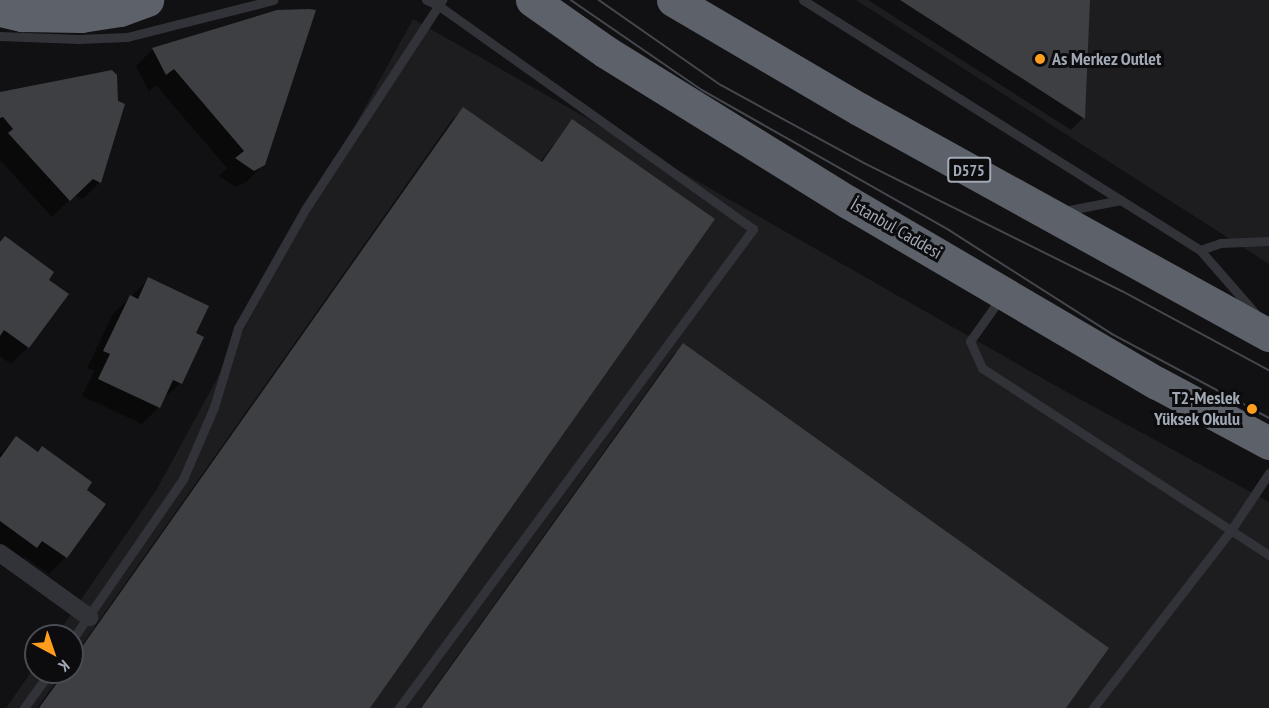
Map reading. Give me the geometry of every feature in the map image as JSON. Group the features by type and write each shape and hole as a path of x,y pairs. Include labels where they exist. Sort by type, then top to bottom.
{"highway":[{"path":"0,10 22,15 81,16 120,10 147,0"},
{"name":"İstanbul Caddesi","path":"532,0 606,52 725,128 1157,383 1269,443"},
{"name":"D575","path":"673,0 859,109 1269,335"}],"street":[{"path":"0,553 88,617"}],"lane":[{"path":"0,36 78,39 127,37 273,0"},
{"path":"399,708 753,229 440,3 426,0"},
{"path":"803,0 1200,250 1269,329"},
{"path":"83,624 183,479 214,407 238,328 306,208 440,3"},
{"path":"1048,213 1121,200"},
{"path":"1200,250 1220,243 1269,241"},
{"path":"1005,292 970,341 982,368 1269,555"},
{"path":"1093,708 1231,530 1269,473"},
{"path":"24,708 41,684"}],"shaded area":[{"path":"856,0 1269,0 1269,264"},
{"path":"413,19 1063,390 1269,502 1269,708 6,708 24,682 84,684 84,624 64,624 157,489"}],"building":[{"name":"As Merkez Outlet","path":"900,0 1090,0 1085,119"},
{"path":"277,10 316,10 265,165 254,171 235,158 244,151 174,69 166,75 152,48"},
{"path":"112,70 117,75 118,101 125,104 101,183 93,179 70,201 8,133 13,129 3,117 0,118 0,92"},
{"path":"463,107 542,162 572,119 715,219 370,708 39,708 56,684 84,684 84,644"},
{"path":"5,236 54,272 49,280 69,294 29,348 4,330 0,336 0,242"},
{"path":"148,277 209,306 196,333 204,337 182,384 173,380 160,408 98,379 110,354 103,351 130,295 138,299"},
{"path":"683,343 1109,648 1066,708 421,708"},
{"path":"16,436 38,452 42,446 92,482 87,490 106,504 67,558 42,541 37,548 0,521 0,458"}],"tram line":[{"path":"571,0 702,90 949,230 1112,334 1269,418"},
{"path":"599,0 721,85 864,163 1122,291 1269,370"}],"place":[{"name":"As Merkez Outlet","path":"1040,59"},
{"name":"T2-Meslek Yüksek Okulu","path":"1252,409"}]}
